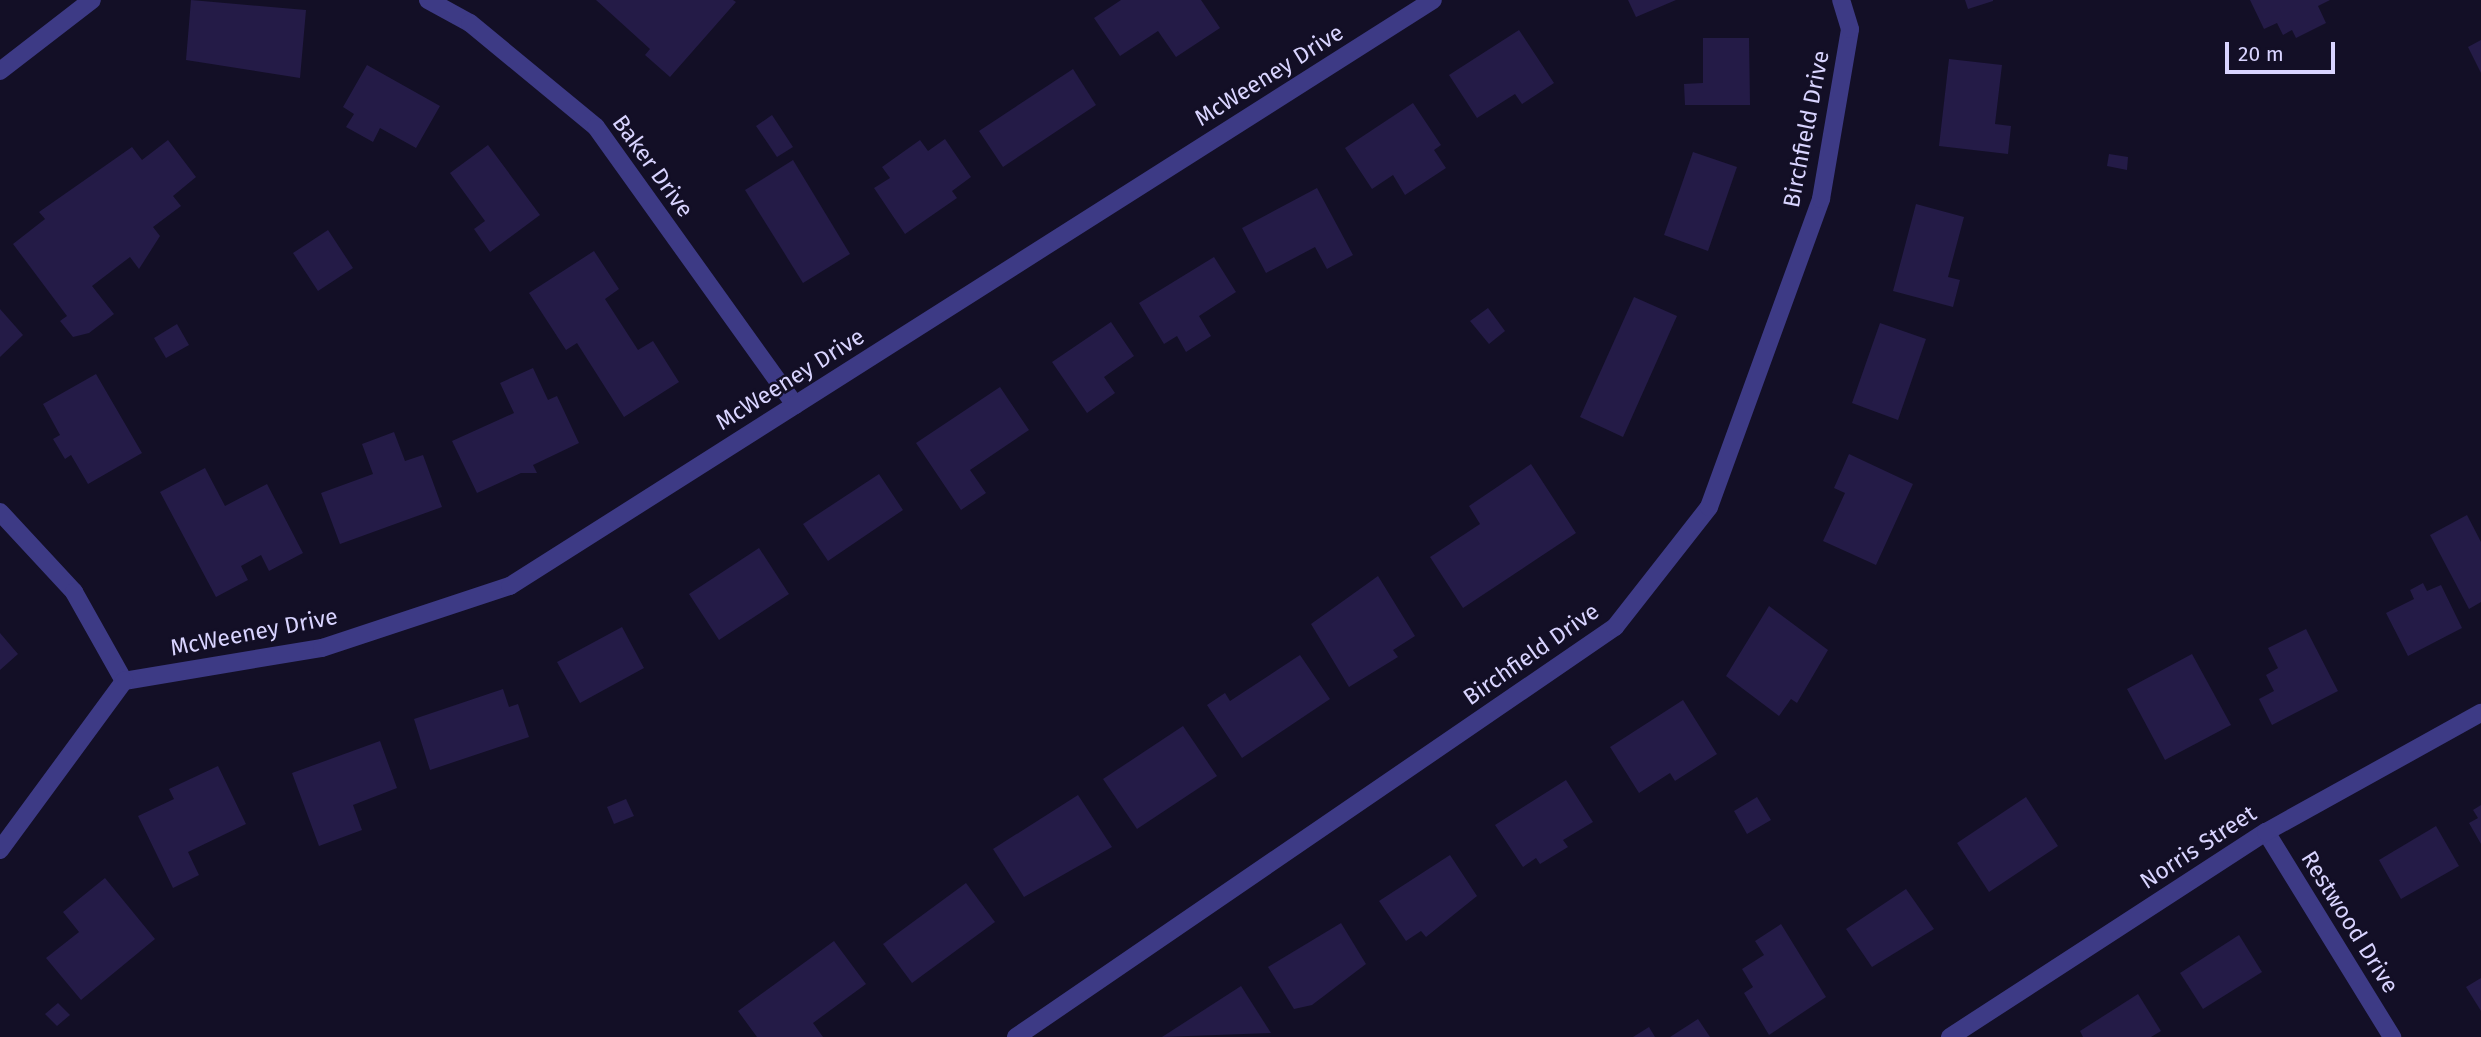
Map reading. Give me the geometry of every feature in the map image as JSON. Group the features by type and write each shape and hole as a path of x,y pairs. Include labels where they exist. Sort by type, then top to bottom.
{"street":[{"path":"0,71 92,0"},
{"name":"Baker Drive","path":"428,0 470,23 596,127 795,405"},
{"name":"McWeeney Drive","path":"124,681 322,648 510,586 1433,0"},
{"name":"Birchfield Drive","path":"1016,1037 1615,627 1709,506 1817,212 1850,29 1841,0"},
{"path":"0,512 74,592 124,681 0,850"},
{"name":"Norris Street","path":"1950,1037 2266,832 2481,713"},
{"name":"Restwood Drive","path":"2266,832 2392,1037"}],"building":[{"path":"191,0 306,10 300,78 186,60"},
{"path":"596,0 736,2 670,77 645,55 650,49"},
{"path":"1121,0 1201,0 1220,28 1176,57 1158,31 1120,56 1094,18"},
{"path":"1628,0 1676,0 1636,17"},
{"path":"1965,0 1993,0 1993,1 1968,9"},
{"path":"2250,0 2330,0 2318,6 2326,23 2296,38 2292,30 2283,35 2277,23 2264,29"},
{"path":"1519,30 1554,83 1522,104 1515,94 1477,118 1449,75"},
{"path":"1703,38 1749,38 1750,105 1685,105 1684,84 1703,83"},
{"path":"2481,40 2481,73 2468,47"},
{"path":"1949,59 2002,65 1995,124 2011,126 2008,154 1939,146"},
{"path":"367,65 440,106 416,148 380,128 373,142 346,127 354,114 343,107"},
{"path":"1073,69 1096,105 1003,167 979,131"},
{"path":"1413,103 1441,145 1434,150 1446,168 1405,195 1393,175 1372,189 1345,148"},
{"path":"772,115 793,147 777,157 756,126"},
{"path":"945,139 971,177 952,191 957,198 905,234 874,188 890,178 882,167 920,140 928,151"},
{"path":"168,140 196,177 173,196 181,206 153,227 160,236 139,269 130,257 92,286 114,314 89,333 73,337 60,321 67,316 13,244 45,219 39,212 132,147 142,160"},
{"path":"488,145 540,215 490,252 474,229 485,221 450,173"},
{"path":"1693,152 1737,167 1708,251 1664,235"},
{"path":"2109,154 2128,157 2127,170 2107,166"},
{"path":"793,160 850,254 803,283 745,190"},
{"path":"1317,188 1353,255 1327,269 1315,247 1266,273 1242,228"},
{"path":"1916,204 1964,217 1948,277 1960,280 1953,307 1893,291"},
{"path":"328,230 353,268 318,291 293,253"},
{"path":"594,251 619,289 605,299 638,350 653,341 679,382 624,417 577,343 566,350 529,293"},
{"path":"1214,257 1236,292 1199,316 1211,336 1186,352 1177,336 1164,344 1139,303"},
{"path":"1634,297 1677,316 1623,437 1580,417"},
{"path":"1488,308 1505,331 1489,344 1470,321"},
{"path":"0,309 23,335 0,357"},
{"path":"1111,322 1134,356 1104,377 1115,393 1087,413 1052,362"},
{"path":"1880,323 1926,339 1898,420 1852,403"},
{"path":"177,324 189,345 166,358 154,338"},
{"path":"533,368 548,400 557,396 579,443 533,465 537,473 521,473 477,493 452,441 514,413 500,383"},
{"path":"96,374 142,453 88,484 71,455 65,459 53,439 60,435 43,404"},
{"path":"1000,387 1029,430 970,470 986,493 961,510 916,443"},
{"path":"394,432 405,461 423,455 442,507 340,544 321,493 373,474 362,444"},
{"path":"1849,454 1913,484 1876,565 1823,541 1845,493 1834,488"},
{"path":"1531,464 1576,533 1463,608 1430,557 1480,524 1469,506"},
{"path":"205,468 225,506 267,484 303,553 269,571 261,555 241,566 248,580 216,597 160,492"},
{"path":"879,474 903,510 828,561 803,524"},
{"path":"2467,515 2481,542 2481,602 2469,609 2430,535"},
{"path":"759,548 789,594 719,640 689,594"},
{"path":"1378,576 1415,636 1393,650 1398,657 1349,687 1311,624"},
{"path":"2423,583 2427,591 2441,585 2462,628 2408,656 2386,613 2414,599 2410,590"},
{"path":"1769,606 1828,650 1797,703 1791,699 1779,716 1726,676"},
{"path":"622,627 644,668 580,703 557,662"},
{"path":"2306,629 2338,691 2272,725 2259,699 2274,691 2266,675 2278,668 2268,648"},
{"path":"0,633 18,654 0,670"},
{"path":"2192,654 2231,725 2165,760 2127,689"},
{"path":"1300,655 1330,699 1242,758 1207,705 1225,693 1230,701"},
{"path":"503,689 509,707 518,704 529,737 430,770 414,719"},
{"path":"1683,700 1717,754 1675,781 1670,773 1639,793 1610,747"},
{"path":"1183,726 1217,776 1137,829 1103,779"},
{"path":"380,741 397,788 353,805 362,830 319,846 292,773"},
{"path":"218,766 246,824 188,852 199,875 173,888 138,816 174,799 169,789"},
{"path":"1566,780 1593,822 1563,840 1568,847 1540,864 1536,858 1523,867 1495,825"},
{"path":"1078,795 1112,847 1024,897 993,849"},
{"path":"1757,797 1771,820 1747,834 1734,811"},
{"path":"2026,797 2058,846 1989,892 1957,843"},
{"path":"626,799 634,816 614,824 607,807"},
{"path":"2481,805 2481,844 2469,823 2478,818 2473,810"},
{"path":"2436,826 2459,866 2401,899 2379,860"},
{"path":"1450,855 1477,896 1426,937 1421,931 1406,941 1379,901"},
{"path":"105,878 155,939 81,1000 46,958 79,932 63,912"},
{"path":"966,883 995,922 912,983 883,944"},
{"path":"1906,889 1934,929 1872,967 1846,929"},
{"path":"1341,923 1366,964 1312,1005 1294,1009 1268,967"},
{"path":"1781,924 1826,997 1769,1035 1744,993 1753,987 1742,969 1764,955 1755,941"},
{"path":"2239,935 2262,972 2203,1009 2180,973"},
{"path":"834,941 866,984 813,1023 823,1037 757,1037 738,1011"},
{"path":"2481,978 2481,1011 2466,987"},
{"path":"1241,986 1271,1033 1162,1037"},
{"path":"2138,994 2161,1031 2151,1037 2083,1037 2080,1031"},
{"path":"58,1003 70,1015 57,1026 45,1014"},
{"path":"1698,1019 1710,1037 1670,1037"},
{"path":"1649,1027 1655,1037 1633,1037"}]}
